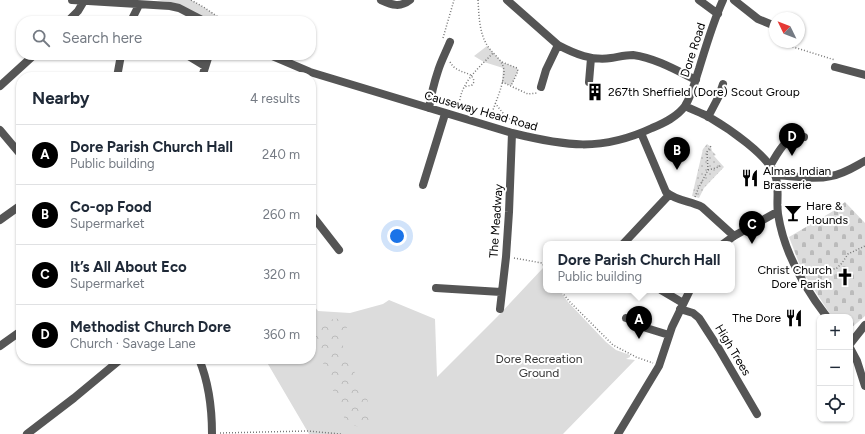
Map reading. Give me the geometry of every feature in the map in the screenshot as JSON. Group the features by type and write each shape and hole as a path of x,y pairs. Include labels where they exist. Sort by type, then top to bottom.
{"street":[{"path":"72,0 139,5 164,5 179,8 194,16"},
{"path":"381,0 396,5 401,5 410,0"},
{"path":"507,0 558,45 580,55 591,58 634,55 661,63 696,80"},
{"path":"699,0 718,14"},
{"name":"Dore Road","path":"684,106 696,80 711,31 723,0"},
{"path":"734,0 758,18 769,23"},
{"path":"73,16 84,1"},
{"path":"134,16 139,5"},
{"path":"429,108 438,70 450,42"},
{"path":"541,87 546,70 558,45"},
{"path":"589,82 591,58"},
{"path":"0,86 29,60"},
{"path":"118,72 120,60"},
{"path":"195,60 205,66"},
{"path":"203,72 207,60"},
{"name":"Causeway Head Road","path":"280,60 305,72"},
{"path":"835,63 865,75"},
{"name":"Causeway Head Road","path":"316,76 487,126 515,130 546,142 578,145 609,143 641,133 668,121 684,106"},
{"path":"708,117 719,96 723,84"},
{"path":"684,106 708,117 739,137 770,166 775,176 777,212 788,250 799,277 824,314"},
{"path":"423,185 445,114"},
{"path":"0,130 16,149"},
{"name":"The Meadway","path":"500,309 506,257 515,130"},
{"path":"641,133 664,189 669,195 702,207 734,236"},
{"path":"770,166 787,141 792,137 804,137"},
{"path":"775,176 831,176 848,171 865,161"},
{"path":"626,241 669,195"},
{"path":"0,220 16,209"},
{"path":"727,241 777,212"},
{"path":"316,220 339,250"},
{"path":"436,288 501,292"},
{"name":"High Trees","path":"665,293 699,318 757,414"},
{"path":"618,434 659,366 669,335 688,293"},
{"path":"626,318 644,324 643,327 669,335"},
{"path":"853,340 865,325"},
{"path":"0,346 16,335"},
{"path":"851,350 861,371 865,386"},
{"path":"27,434 115,364"},
{"path":"201,364 208,389 212,433"}],"path":[{"path":"191,0 217,16"},
{"path":"478,0 482,34 487,46 502,62 517,68 518,72 511,86"},
{"path":"795,48 835,63"},
{"path":"458,118 459,99 464,87 471,75 493,53"},
{"path":"445,54 457,70 471,75 474,82 472,85 464,87"},
{"path":"487,126 502,82 504,71 502,62"},
{"path":"502,82 528,94 539,92 541,87"},
{"path":"495,103 515,130"},
{"path":"695,197 708,170 707,152 711,146"},
{"path":"708,170 716,168 722,164"},
{"path":"799,277 808,272 824,272 837,268 848,254 865,246"},
{"path":"506,257 542,263 543,264"},
{"path":"562,293 613,345 636,358 659,366"},
{"path":"212,433 307,431 341,434"}],"green space":[{"path":"156,0 191,0 217,16 201,16 175,3"},
{"path":"487,46 502,62 517,68 518,71 511,86 502,82 503,68 484,62 474,56"},
{"path":"707,144 716,155 714,156 724,167 704,188 699,198 692,196 703,149"},
{"path":"845,202 865,223 865,316 853,326 853,314 830,314 802,271 789,237 835,210"},
{"name":"Dore Recreation Ground","path":"543,268 543,293 561,293 606,342 616,350 630,355 630,357 626,359 635,360 563,434 309,434 268,364 316,364 316,308 318,311 350,313 383,304 389,300 435,319 437,377"},
{"path":"351,317 350,324 339,336 367,397 369,410 373,420 364,427 347,425 327,375 316,341 316,321"}],"place":[{"name":"267th Sheffield (Dore) Scout Group","path":"595,92"},
{"name":"Methodist Church Dore","path":"792,156"},
{"name":"Co-op Food","path":"677,170"},
{"name":"Almas Indian Brasserie","path":"750,178"},
{"name":"Hare & Hounds","path":"793,213"},
{"name":"It’s All About Eco","path":"752,244"},
{"name":"Christ Church Dore Parish","path":"845,277"},
{"name":"The Dore","path":"794,318"},
{"name":"Dore Parish Church Hall","path":"639,339"}]}
